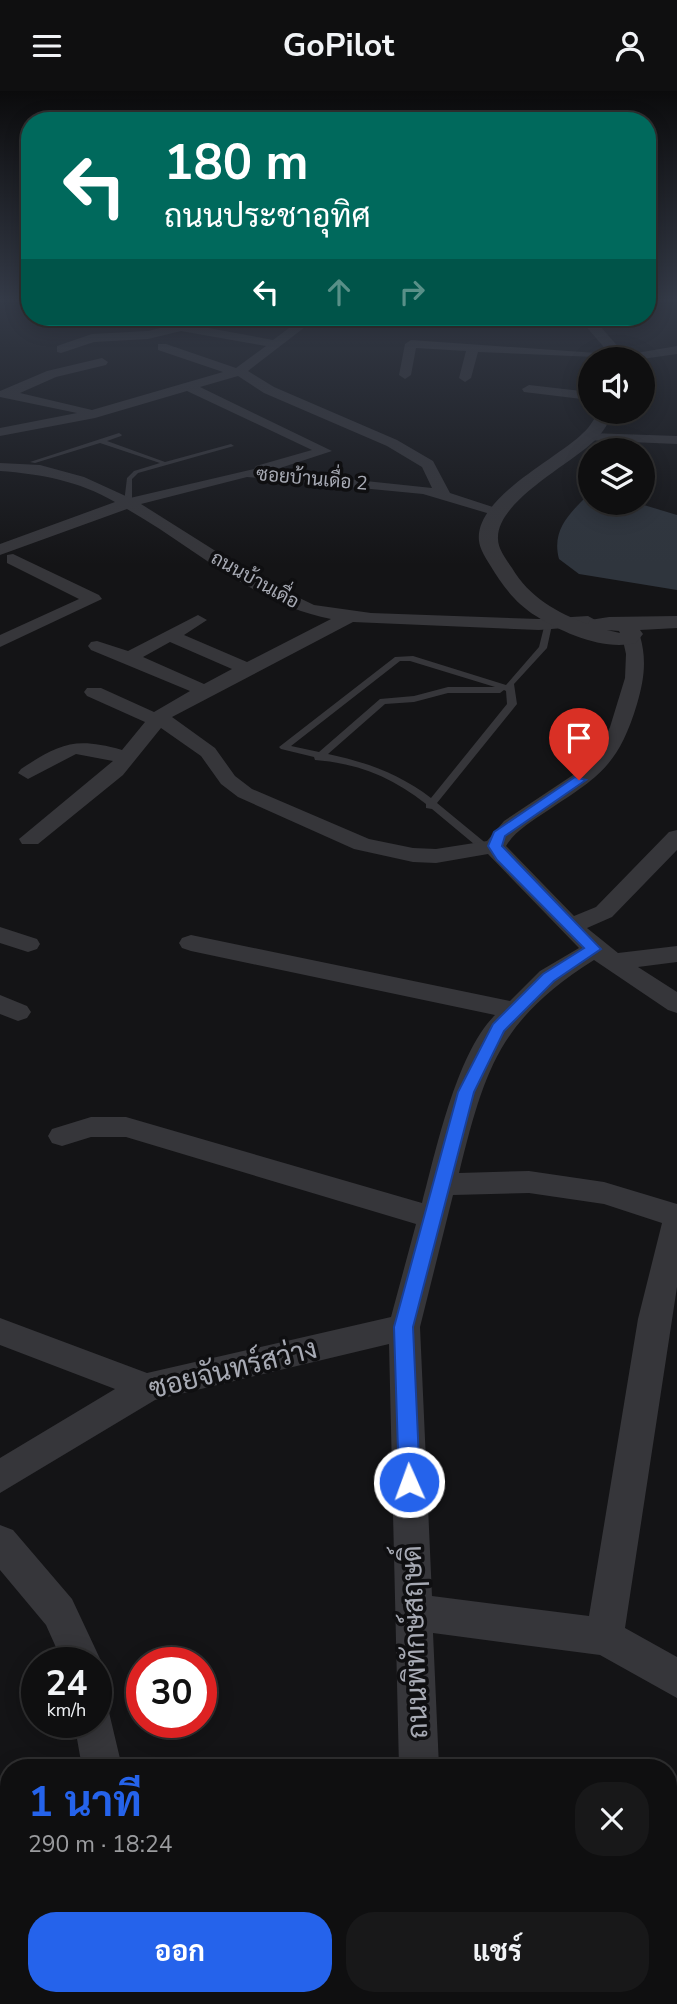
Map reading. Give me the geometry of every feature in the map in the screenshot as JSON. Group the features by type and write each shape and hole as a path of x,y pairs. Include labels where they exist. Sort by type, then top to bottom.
{"street":[{"path":"0,432 95,414 189,387"},
{"path":"191,387 325,451 247,473"},
{"path":"264,387 392,443 428,464 443,493"},
{"path":"529,389 578,395"},
{"path":"3,393 95,414"},
{"path":"94,692 158,719 208,753 228,780 245,793 362,844 413,855 436,856 490,846 499,834 558,797 600,763 618,733 636,674 594,627 507,577 490,548 487,535 497,511 590,437 598,424"},
{"path":"590,437 677,440"},
{"path":"9,447 36,465"},
{"path":"0,467 36,465"},
{"name":"ถนนบ้านเดื่อ","path":"36,465 128,503 242,576 286,600 327,613 594,627"},
{"name":"ซอยบ้านเดื่อ 2","path":"7,554 128,503 247,473 443,493 497,511"},
{"path":"0,642 93,599 7,554"},
{"path":"30,839 116,771 158,719 204,691 352,615"},
{"path":"136,653 198,620"},
{"path":"594,627 675,622"},
{"path":"170,635 247,669"},
{"path":"97,646 156,668 204,691"},
{"path":"28,773 64,751 78,746 126,758"},
{"path":"570,926 604,912 677,837"},
{"path":"490,846 603,956 677,1004"},
{"path":"0,935 28,944"},
{"path":"191,943 515,1011"},
{"path":"603,956 677,954"},
{"name":"ถนนพิทักษ์สฤษดิ์","path":"419,1759 404,1327 466,1092 498,1028 549,977 603,956"},
{"path":"62,1136 91,1127 126,1128 238,1158 433,1218"},
{"path":"442,1184 529,1182 604,1193 677,1218 654,1319 605,1637"},
{"name":"ซอยจันทร์สว่าง","path":"0,1477 148,1387 404,1327"},
{"path":"0,1331 148,1387"},
{"path":"0,1542 59,1612 75,1647"},
{"path":"414,1612 605,1637 677,1679"},
{"path":"97,1738 101,1759"}],"lane":[{"path":"36,465 119,435"},
{"path":"99,441 164,463"},
{"path":"128,503 128,479 135,471 232,446"},
{"path":"430,806 512,704 513,679 543,648 594,627"},
{"path":"490,846 430,806 408,787 385,774 352,762 317,758 284,747 398,659 410,658 511,689"},
{"path":"317,758 383,701 414,699 448,690 511,689"}],"shaded area":[{"path":"578,506 578,515 655,515 655,508 677,515 677,590 579,574 559,559 557,548 560,530"}],"route":[{"path":"409,1482 404,1327 466,1092 498,1028 549,977 594,949 502,857 495,846 499,834 558,797 579,780"}]}
